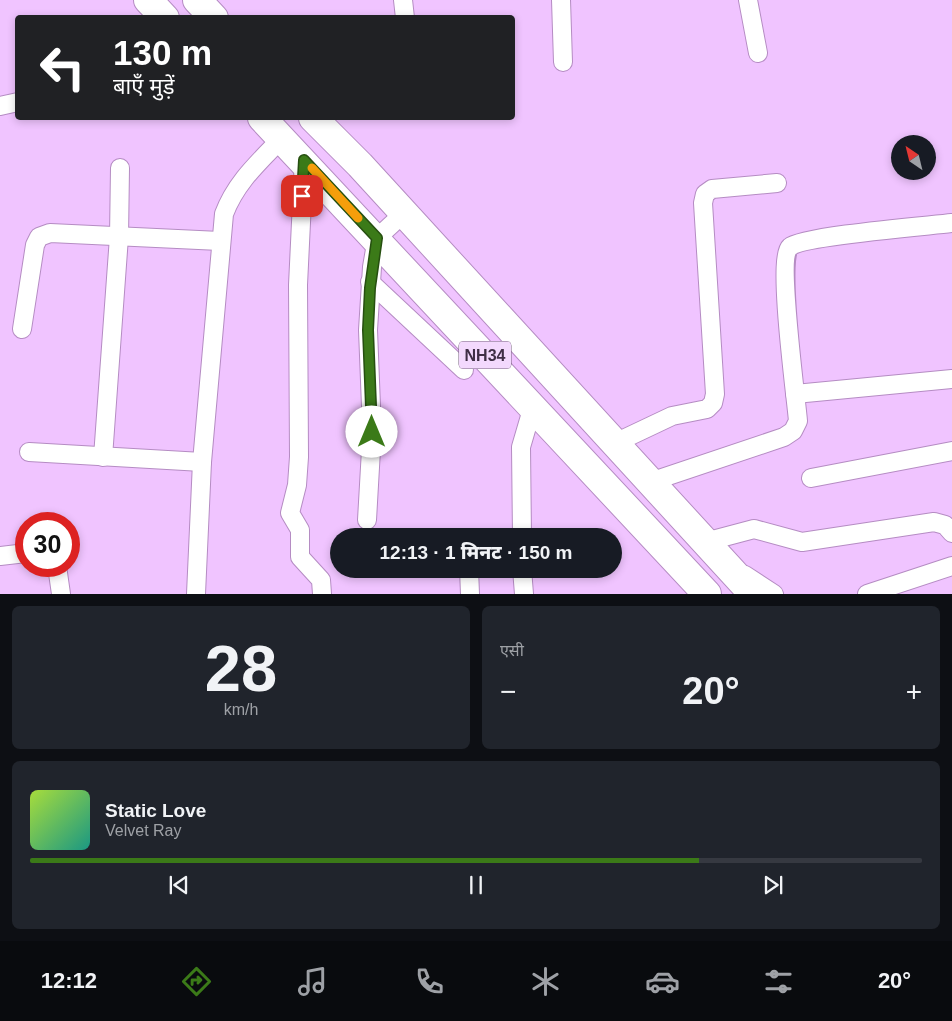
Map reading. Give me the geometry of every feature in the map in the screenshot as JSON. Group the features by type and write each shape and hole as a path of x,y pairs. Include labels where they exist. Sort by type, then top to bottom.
{"highway":[{"path":"148,0 162,15"},
{"path":"197,0 211,15"},
{"name":"NH34","path":"264,120 377,238 707,594"},
{"name":"NH34","path":"315,120 404,213 753,594"}],"street":[{"path":"403,0 405,15"},
{"path":"561,0 563,62"},
{"path":"748,0 758,53"},
{"path":"0,106 15,103"},
{"path":"196,594 202,462 220,241 224,214 230,198 240,181 282,138"},
{"path":"304,160 298,285 299,457 297,485 290,513 300,530 300,557 321,580 322,594"},
{"path":"102,458 119,237 120,168"},
{"path":"615,443 672,416 707,409 713,403 715,394 703,203 705,194 712,189 777,183"},
{"path":"367,520 372,432 368,330 370,282 377,238 404,213"},
{"path":"650,482 784,437 793,431 798,421 785,279 785,253 789,248 794,244 822,238 952,223"},
{"path":"22,329 35,245 39,236 50,233 220,241"},
{"path":"370,282 464,370"},
{"path":"795,394 952,379"},
{"path":"522,528 520,446 533,406"},
{"path":"811,478 952,450"},
{"path":"29,452 102,458 202,462"},
{"path":"774,594 713,550 754,529 802,542 934,522 945,525 952,533"},
{"path":"0,556 15,554"},
{"path":"867,594 952,566"},
{"path":"59,577 61,594"},
{"path":"469,578 470,594"},
{"path":"523,578 524,594"}],"slow traffic":[{"path":"312,168 358,218"}],"route":[{"path":"302,196 304,160 377,238 372,267 368,330 372,432"}]}
